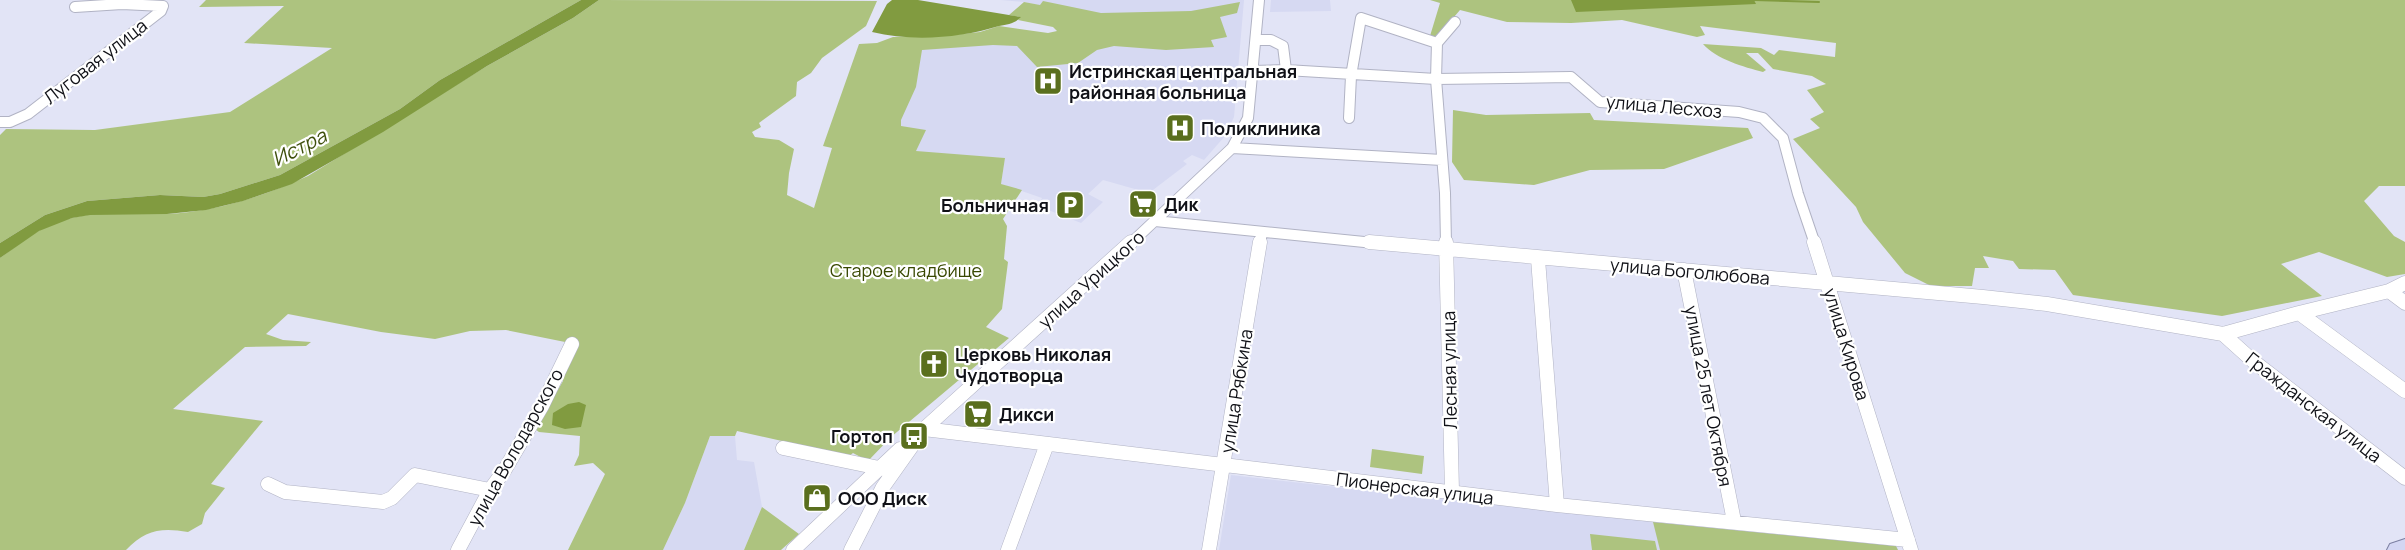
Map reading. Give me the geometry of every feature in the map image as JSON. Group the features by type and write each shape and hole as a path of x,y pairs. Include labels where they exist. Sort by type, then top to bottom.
{"main road":[{"path":"2397,550 2405,547"}],"street":[{"name":"улица Урицкого","path":"851,550 886,470 924,429 1155,221 1232,148 1248,118 1259,0"},
{"name":"Луговая улица","path":"5,122 28,114 161,11 163,6 122,2 75,7"},
{"path":"1348,118 1351,75 1361,18 1395,27 1404,35 1437,43 1455,22"},
{"path":"1256,40 1271,40 1283,46 1286,70"},
{"name":"Лесная улица","path":"1437,43 1436,79 1446,249 1452,491"},
{"name":"улица Лесхоз","path":"1252,71 1286,70 1436,79 1570,77 1600,102 1738,112 1763,117 1783,138"},
{"name":"улица Кирова","path":"1783,138 1798,194 1828,282 1909,545"},
{"path":"1232,148 1442,160"},
{"name":"улица Боголюбова","path":"1155,221 1538,259 1828,282 2047,304 2223,334"},
{"name":"улица Рябкина","path":"1209,550 1262,232"},
{"path":"1538,259 1557,505"},
{"name":"улица 25 лет Октября","path":"1684,270 1734,521"},
{"path":"2223,334 2389,291 2405,283"},
{"path":"2389,291 2405,303"},
{"path":"2299,313 2405,391"},
{"name":"Гражданская улица","path":"2223,334 2253,361 2405,478"},
{"name":"улица Володарского","path":"458,550 490,490 504,471 542,406 572,344"},
{"name":"Пионерская улица","path":"924,429 1557,505 1734,521 1909,545"},
{"path":"1008,550 1047,444"},
{"path":"783,448 886,470"},
{"path":"793,550 858,490 886,470"},
{"path":"268,484 285,492 383,502 392,498 415,475 490,490"},
{"path":"858,490 873,484 875,493 872,504"}],"shaded area":[{"path":"581,0 599,0 573,18 487,66 383,132 292,184 243,201 206,210 167,214 90,215 72,218 39,231 0,258 0,243 45,215 87,201 160,195 203,197 280,175 400,109 440,80"},
{"path":"892,0 918,0 1021,17 1008,24 952,36 920,38 872,32 887,4"},
{"name":"Истринская центральная районная больница","path":"1001,0 1244,0 1234,117 1225,136 1204,160 1192,155 1183,161 1187,164 1149,193 1103,180 1088,194 1103,202 1081,223 1038,206 1042,198 1001,184 1005,158 832,147 873,45 1038,41 1105,19 1024,2"},
{"path":"1271,0 1330,0 1331,11 1270,12"},
{"path":"1571,0 1754,0 1756,4 1576,12"},
{"path":"579,402 586,405 581,427 565,429 552,425 553,413 568,404"},
{"path":"710,436 735,436 737,460 754,462 762,507 744,550 663,550 685,503"},
{"path":"1231,475 1585,515 1896,546 1898,550 1219,550"}],"green space":[{"path":"206,0 581,0 440,80 400,109 280,175 203,197 160,195 87,201 45,215 0,243 0,135 6,129 95,130 230,112 332,48 244,43 284,6 199,7"},
{"name":"Старое кладбище","path":"599,0 877,1 866,26 822,58 811,73 797,82 796,96 759,123 761,127 752,132 755,137 779,140 794,149 787,195 814,208 832,148 823,146 859,44 877,43 893,37 943,36 980,32 999,26 1048,33 1057,31 1053,27 1018,20 1020,17 1009,15 1024,2 1040,5 1043,1 1101,13 1191,11 1240,2 1237,13 1220,17 1227,37 1211,40 1214,47 1166,50 1114,46 1097,50 1078,63 1037,67 1017,46 993,45 922,50 916,87 901,120 901,126 926,130 916,151 1005,158 1001,184 1022,190 1003,219 1007,226 1004,259 1008,262 1002,309 986,327 1009,338 891,437 868,461 853,453 849,456 737,431 735,436 710,436 685,503 663,550 568,550 605,474 593,463 574,466 579,455 580,436 539,432 535,429 563,381 562,375 575,344 506,330 470,331 435,339 381,332 288,314 266,334 283,340 311,342 306,346 245,347 173,409 263,421 211,484 225,488 205,513 202,524 188,532 162,530 147,534 126,550 0,550 0,258 43,229 71,218 98,214 167,214 204,210 239,202 308,176 487,66 573,18"},
{"path":"1430,0 2405,0 2405,186 2379,186 2364,201 2394,236 2405,242 2405,274 2387,277 2319,252 2281,264 2322,296 2222,316 2073,295 2055,270 2019,269 2013,261 1983,256 1989,268 1975,268 1972,286 1931,286 1905,273 1863,222 1856,207 1793,139 1820,128 1810,119 1824,112 1807,90 1826,84 1812,76 1773,69 1758,53 1746,53 1766,70 1763,72 1747,68 1715,54 1703,44 1761,48 1774,55 1779,50 1835,57 1836,43 1700,26 1705,35 1697,37 1622,20 1571,23 1507,22 1460,10 1436,38 1430,36 1440,3"},
{"path":"1453,110 1486,115 1590,113 1594,120 1748,128 1753,138 1664,169 1590,170 1534,185 1464,180 1452,162"},
{"path":"1372,449 1424,456 1422,474 1370,467"},
{"path":"762,507 799,534 781,550 744,550"},
{"path":"1653,522 1896,546 1898,550 1660,550"},
{"path":"1590,534 1655,541 1657,550 1592,550"}],"waterway":[{"path":"1754,0 1819,2"}],"place":[{"name":"Истринская центральная районная больница","path":"1048,81"},
{"name":"Поликлиника","path":"1180,128"},
{"name":"Дик","path":"1143,204"},
{"name":"Больничная","path":"1070,205"},
{"name":"Церковь Николая Чудотворца","path":"934,364"},
{"name":"Дикси","path":"978,414"},
{"name":"Гортоп","path":"914,436"},
{"name":"ООО Диск","path":"817,498"}],"water label":[{"name":"Истра","path":"299,147"}]}
